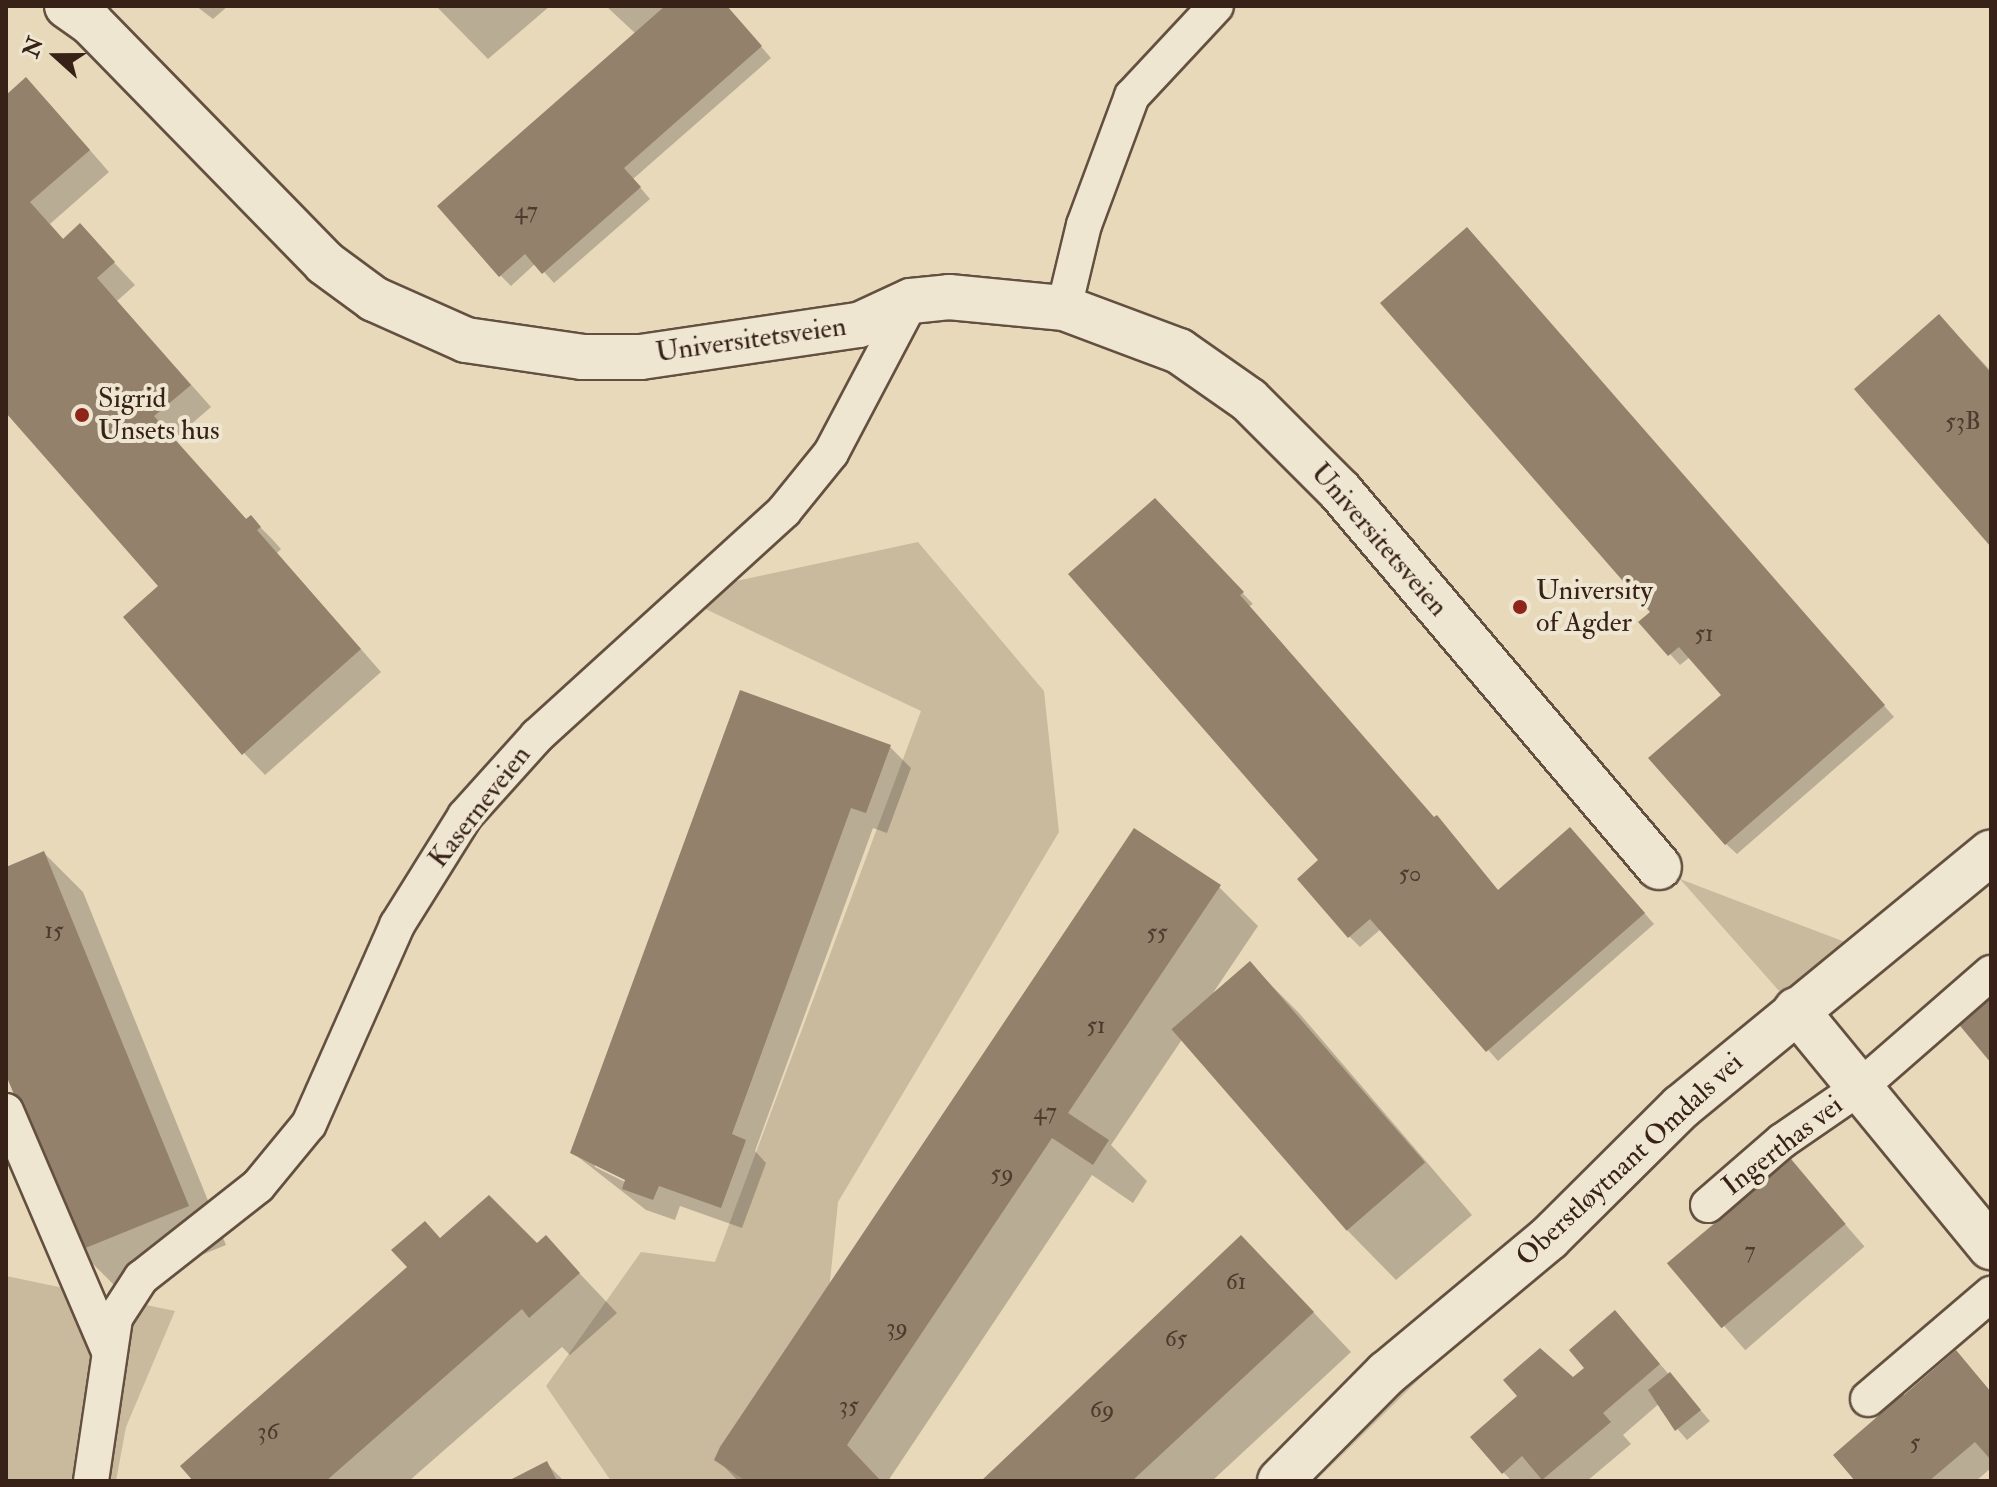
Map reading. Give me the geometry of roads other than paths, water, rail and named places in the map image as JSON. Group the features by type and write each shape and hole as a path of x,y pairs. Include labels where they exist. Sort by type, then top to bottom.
{"street":[{"name":"Universitetsveien","path":"67,6 91,23 325,263 374,299 441,331 523,351 641,357 859,325 911,301 1025,301 1064,308 1179,351 1249,400 1340,491 1659,867"},
{"name":"Oberstløytnant Omdals vei","path":"1280,1481 1387,1373 1549,1238 1681,1107 1991,852"},
{"name":"Ingerthas vei","path":"1796,1010 1991,1247"}],"lane":[{"path":"1064,308 1084,225 1132,96 1216,6"},
{"name":"Kaserneveien","path":"91,1481 108,1349 115,1318 141,1278 258,1186 309,1124 397,925 465,816 537,736 784,511 831,453 911,301"},
{"name":"Ingerthas vei","path":"1708,1205 1782,1141 1859,1088 1991,973"},
{"path":"6,1111 108,1349"},
{"path":"1868,1399 1991,1294"}],"place":[{"name":"Sigrid Unsets hus","path":"82,415"},
{"name":"University of Agder","path":"1520,607"}]}
